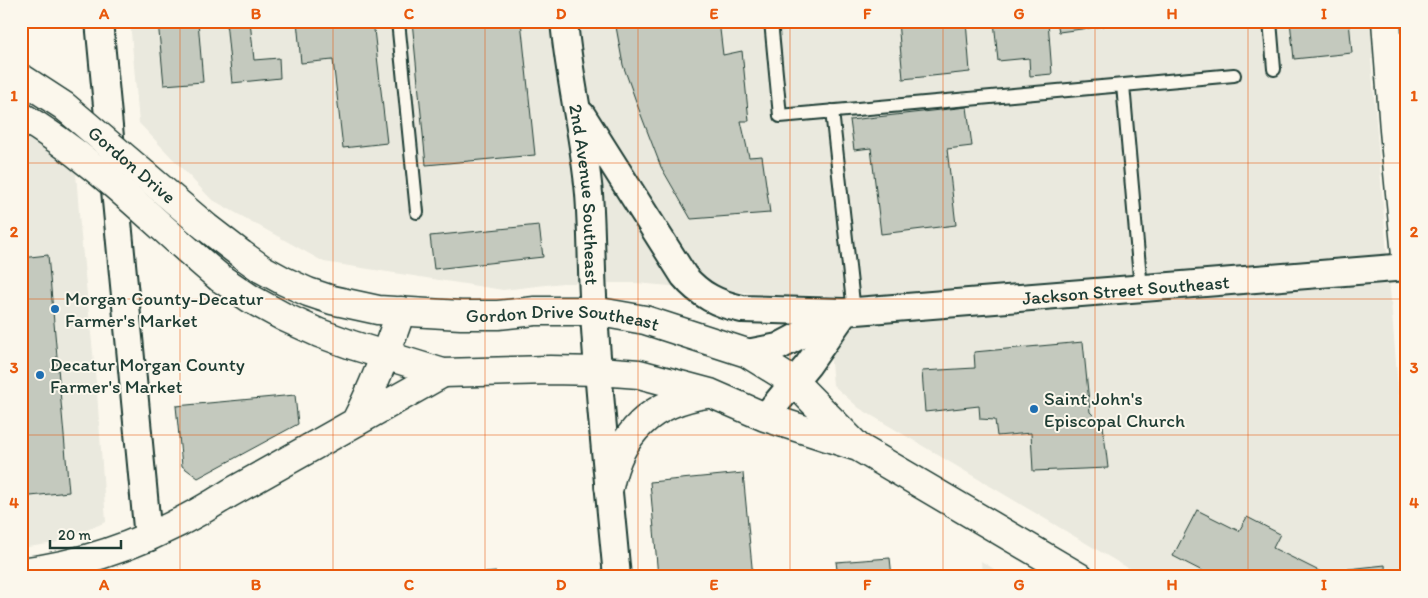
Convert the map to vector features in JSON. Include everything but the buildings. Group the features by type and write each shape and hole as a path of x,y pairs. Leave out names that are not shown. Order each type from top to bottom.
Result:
{"main road":[{"path":"1386,21 1393,57 1407,267"},
{"name":"Gordon Drive","path":"21,78 64,106 240,254"},
{"name":"Gordon Drive","path":"21,116 77,153 115,184 184,248 220,278"},
{"name":"Gordon Drive Southeast","path":"240,254 284,282 308,292 355,306 378,310 461,315 594,310 645,320 747,353 794,382 858,447"},
{"name":"Gordon Drive Southeast","path":"220,278 284,317 319,333 443,373 550,370 640,374 710,393 765,417 858,447 1079,577"},
{"path":"356,422 386,356 401,311"},
{"path":"21,572 47,569 82,561 148,538 204,510 230,493 443,373"},
{"path":"609,487 613,469 620,452 629,436 642,423 656,411 673,402 691,396 710,393"}],"street":[{"path":"99,21 148,538"},
{"name":"2nd Avenue Southeast","path":"564,21 565,40 588,192 594,310 617,577"},
{"path":"576,107 684,276 702,294 714,301 742,309 850,312"},
{"name":"Jackson Street Southeast","path":"747,353 778,347 850,312 1407,267"},
{"path":"765,417 850,312"}],"lane":[{"path":"398,21 417,212"},
{"path":"771,21 780,116 1234,76"},
{"path":"1270,21 1274,69"},
{"path":"1123,85 1141,288"},
{"path":"832,111 850,312"}],"shaded area":[{"path":"130,21 1407,21 1407,57 1371,59 1407,496 1407,577 1145,577 859,408 833,385 825,295 774,295 636,283 563,283 503,290 324,262 211,199 139,123"},
{"name":"Morgan County-Decatur Farmer's Market","path":"21,128 73,133 80,226 97,392 106,522 55,543 21,548"},
{"path":"981,561 1007,577 982,577"}],"place":[{"name":"Morgan County-Decatur Farmer's Market","path":"55,309"},
{"name":"Decatur Morgan County Farmer's Market","path":"40,375"},
{"name":"Saint John's Episcopal Church","path":"1034,409"}]}
